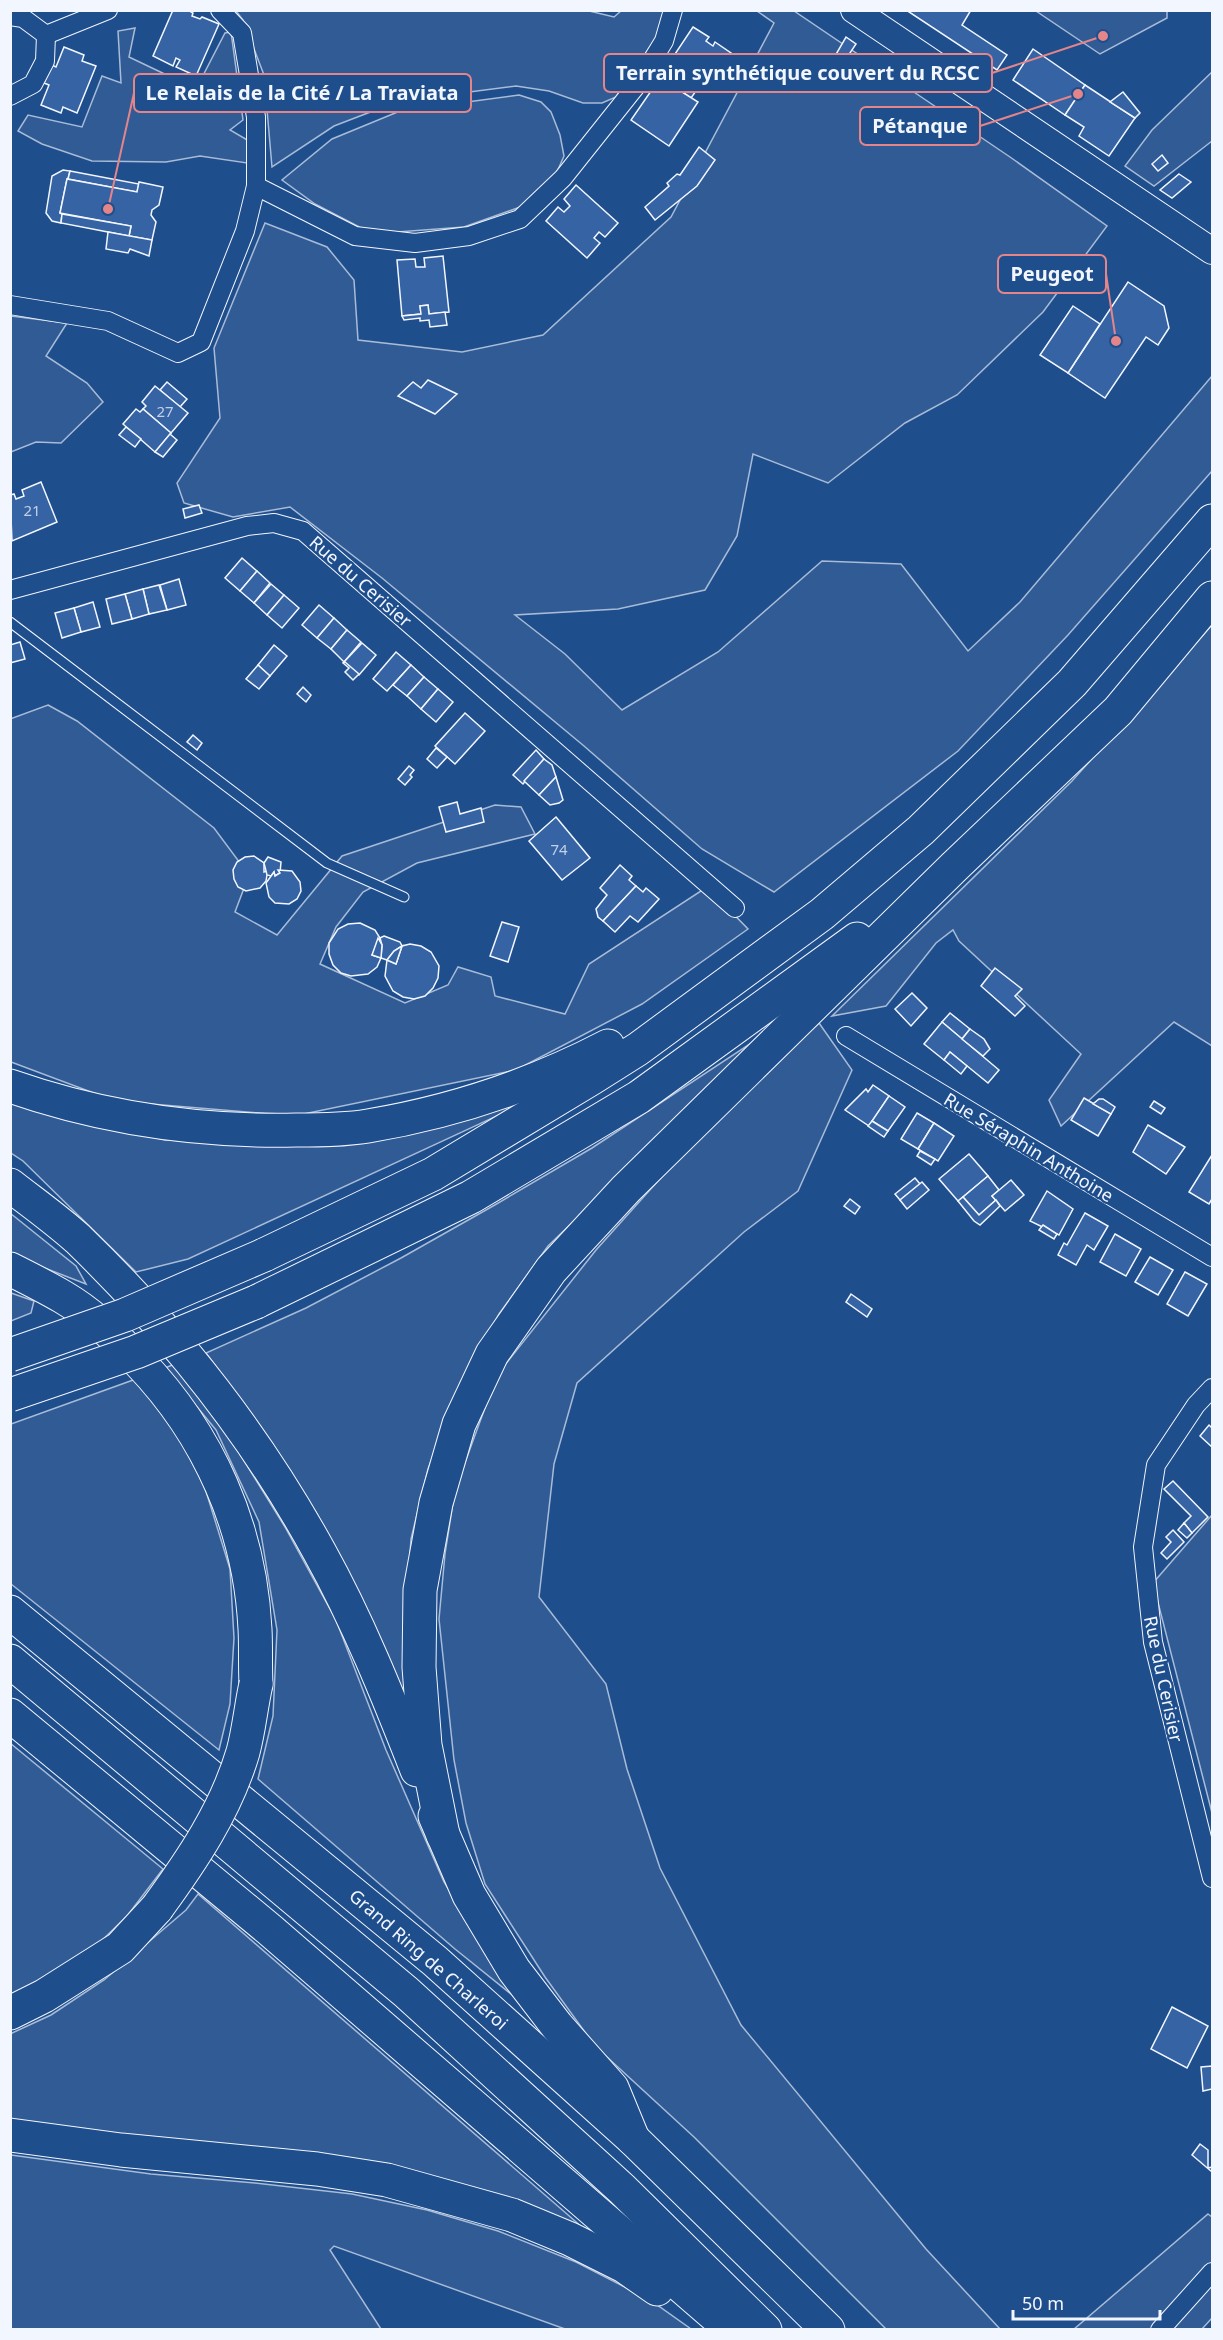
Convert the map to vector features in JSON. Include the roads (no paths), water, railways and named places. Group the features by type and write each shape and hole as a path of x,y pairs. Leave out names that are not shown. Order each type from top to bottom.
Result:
{"highway":[{"path":"10,1355 125,1315 264,1255 433,1174 638,1049 822,914 921,830 1072,683 1212,521"},
{"path":"443,1835 425,1745 419,1667 420,1590 436,1503 459,1424 492,1354 551,1270 626,1189 955,866 1118,711 1212,598"},
{"path":"10,1395 136,1352 256,1302 471,1197 639,1097 955,866"},
{"path":"10,1086 119,1116 190,1126 256,1131 366,1126 424,1115 489,1097 569,1066 635,1032 669,1025"},
{"path":"10,1185 76,1238 156,1321 204,1379 263,1458 319,1551 362,1639 469,1895 514,1970 557,2026 612,2088 633,2139"},
{"path":"10,1269 65,1298 114,1336 181,1410 213,1463 233,1514 248,1572 255,1628 256,1684 243,1752 221,1809 196,1855 157,1908 120,1947 80,1975 10,2013"},
{"name":"Grand Ring de Charleroi","path":"10,1612 435,1961 633,2139 828,2330"},
{"path":"10,1662 406,1992 622,2189 765,2330"},
{"path":"10,1715 270,1930 732,2330"},
{"path":"10,2135 121,2151 317,2169 387,2180 512,2215 570,2239 624,2266 701,2321 719,2330"}],"main road":[{"path":"854,10 1207,249"}],"street":[{"path":"46,35 108,10"},
{"path":"10,305 108,321 178,353 201,342 245,231 256,186 256,117 242,33 220,10"},
{"path":"256,186 355,236 415,243 469,236 520,219 563,178 637,84 664,41 673,10"},
{"path":"10,16 23,18 46,35"},
{"path":"10,96 33,84 45,61 46,35"},
{"name":"Rue du Cerisier","path":"10,590 247,526 274,523 303,531 735,908"},
{"name":"Rue Séraphin Anthoine","path":"846,1036 1212,1257"},
{"name":"Rue du Cerisier","path":"1212,1388 1196,1405 1156,1465 1143,1547 1153,1642 1212,1878"},
{"path":"1160,2330 1212,2272"}],"lane":[{"path":"10,622 327,863 404,897"}],"place":[{"name":"Terrain synthétique couvert du RCSC","path":"1103,36"},
{"name":"Pétanque","path":"1078,94"},
{"name":"Le Relais de la Cité / La Traviata","path":"108,209"},
{"name":"Peugeot","path":"1116,341"}]}
